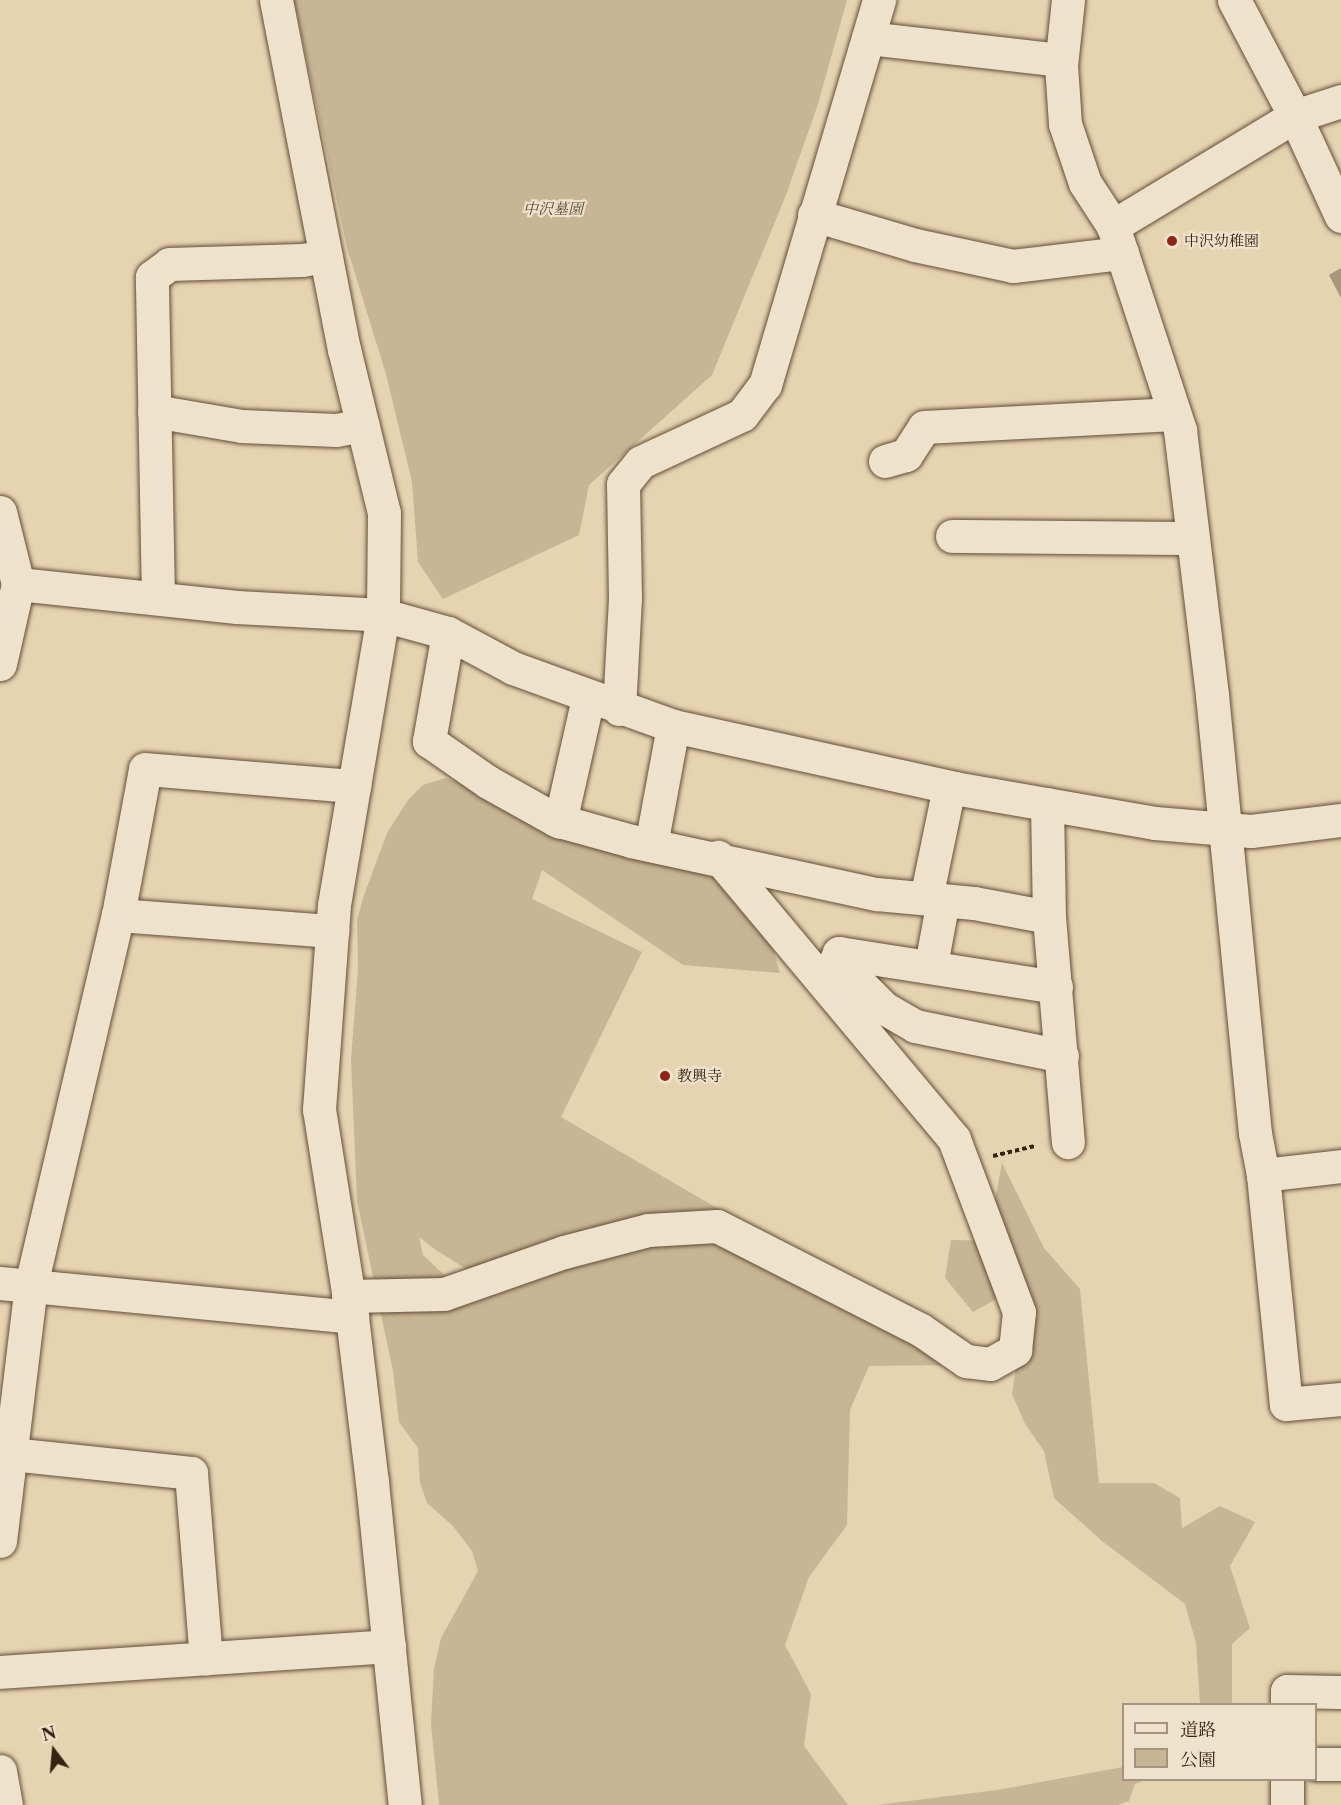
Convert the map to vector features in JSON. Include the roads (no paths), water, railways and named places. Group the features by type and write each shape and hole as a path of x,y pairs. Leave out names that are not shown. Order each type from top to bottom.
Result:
{"street":[{"path":"276,0 326,256 384,513 383,615 332,931 319,1109 350,1307 405,1805"},
{"path":"620,709 625,598 623,484 641,462 742,415 765,385 879,0"},
{"path":"1068,0 1061,60 1065,124 1085,183 1117,239 1180,430 1225,829 1255,1132 1263,1175 1286,1404 1341,1399"},
{"path":"1234,0 1295,116 1341,216"},
{"path":"867,38 1061,60"},
{"path":"814,214 915,245 1013,266 1117,239 1295,116 1341,101"},
{"path":"158,598 152,277 169,264 326,256"},
{"path":"154,411 242,426 336,430 363,425"},
{"path":"885,461 906,455 924,427 1174,414"},
{"path":"0,512 18,584 0,664"},
{"path":"952,536 1191,538"},
{"path":"18,584 237,607 383,615 448,633 513,668 588,698 673,726 949,787 1155,823 1225,829 1251,831 1341,820"},
{"path":"448,633 429,741 488,782 560,822 651,845 718,857 877,894 934,899 1049,917"},
{"path":"560,822 588,698"},
{"path":"651,845 673,726"},
{"path":"0,1541 11,1454 16,1284 118,915 144,769 354,786"},
{"path":"931,965 934,899 949,787"},
{"path":"1047,804 1049,917 1068,1142"},
{"path":"16,1284 350,1307 444,1294 564,1252 648,1230 717,1226 921,1330 966,1361 990,1364 1015,1350 1019,1312 954,1139 718,857"},
{"path":"754,867 816,940 839,952 931,965 1056,987"},
{"path":"118,915 332,931"},
{"path":"839,952 836,960 884,1008 915,1026 1062,1056"},
{"path":"1263,1175 1341,1166"},
{"path":"11,1454 191,1473 206,1658"},
{"path":"0,1672 389,1646"},
{"path":"1287,1703 1287,1691 1341,1692"},
{"path":"1317,1764 1341,1764"},
{"path":"0,1771 6,1805"},
{"path":"1287,1781 1287,1805"}],"place":[{"name":"中沢幼稚園","path":"1172,241"},
{"name":"教興寺","path":"665,1076"}],"park label":[{"name":"中沢墓園","path":"553,209"}]}
